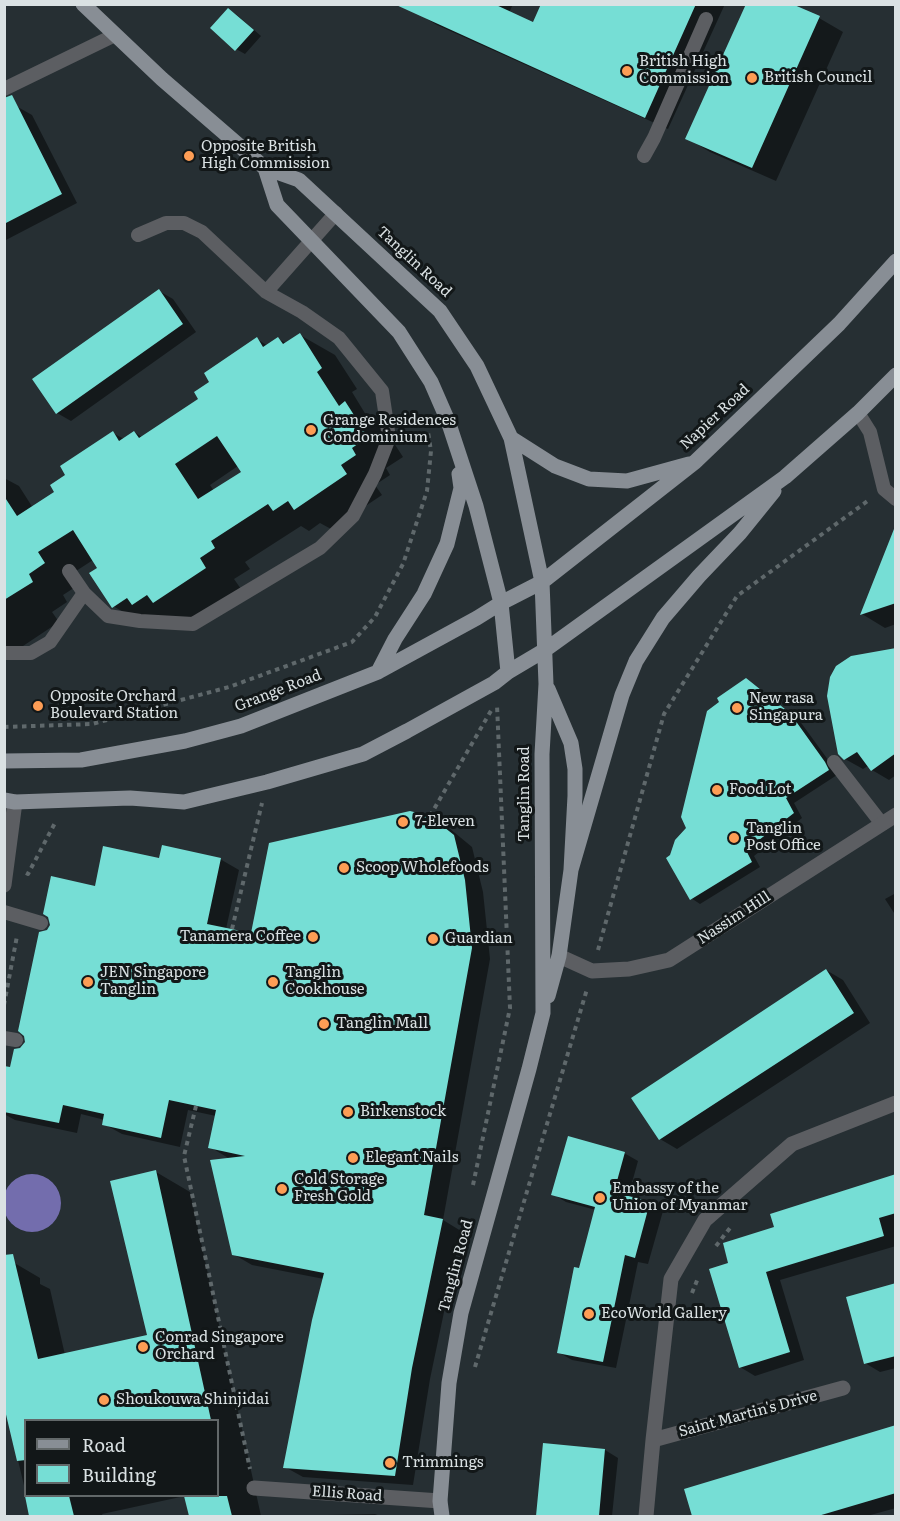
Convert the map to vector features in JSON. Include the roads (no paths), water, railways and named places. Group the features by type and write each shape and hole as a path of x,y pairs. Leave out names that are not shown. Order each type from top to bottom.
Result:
{"main road":[{"name":"Tanglin Road","path":"83,4 264,168 299,180 440,311 477,366 511,438 543,582 546,684 542,754 543,1013 461,1313 449,1383 440,1501 442,1516"},
{"name":"Tanglin Road","path":"264,168 277,205 399,332 430,382 448,421 476,506 501,603 508,672"},
{"name":"Napier Road","path":"543,582 695,462 839,324 896,261"},
{"path":"10,801 130,798 184,802 267,782 363,754 494,683 545,650 785,477 896,375"},
{"path":"378,672 395,639 424,594 447,544 461,488 448,421"},
{"path":"511,438 555,466 589,479 627,481 695,462"},
{"path":"571,870 622,695 636,661 663,618 740,533 785,477"},
{"name":"Grange Road","path":"4,760 81,760 185,741 241,726 378,672 543,582"},
{"path":"543,1013 560,956 571,870 575,769 571,744 546,684"}],"street":[{"path":"4,885 10,801"},
{"name":"Nassim Hill","path":"560,956 592,971 629,969 669,960 896,815"},
{"name":"Saint Martin's Drive","path":"646,1516 671,1279 705,1220 792,1144 896,1104"},
{"name":"Saint Martin's Drive","path":"653,1440 843,1388"},
{"name":"Ellis Road","path":"254,1488 440,1501"}],"lane":[{"path":"644,156 706,19"},
{"path":"4,90 115,35"},
{"path":"266,292 336,213"},
{"path":"69,571 84,593 108,616 140,621 193,624 320,548 353,516 375,474 389,438 382,391 339,338 302,312 266,292 202,232 184,223 166,223 138,235"},
{"path":"858,412 870,432 884,489 896,499"},
{"path":"4,653 31,652 50,642 84,593"},
{"path":"834,762 882,824"},
{"path":"4,912 41,923"}],"place":[{"name":"British High Commission","path":"627,71"},
{"name":"British Council","path":"752,78"},
{"name":"Opposite British High Commission","path":"189,156"},
{"name":"Grange Residences Condominium","path":"311,430"},
{"name":"Opposite Orchard Boulevard Station","path":"38,706"},
{"name":"New rasa Singapura","path":"737,708"},
{"name":"Food Lot","path":"717,790"},
{"name":"7-Eleven","path":"403,822"},
{"name":"Tanglin Post Office","path":"734,838"},
{"name":"Scoop Wholefoods","path":"344,868"},
{"name":"Tanamera Coffee","path":"313,937"},
{"name":"Guardian","path":"433,939"},
{"name":"JEN Singapore Tanglin","path":"88,982"},
{"name":"Tanglin Cookhouse","path":"273,982"},
{"name":"Tanglin Mall","path":"324,1024"},
{"name":"Birkenstock","path":"348,1112"},
{"name":"Elegant Nails","path":"353,1158"},
{"name":"Cold Storage Fresh Gold","path":"282,1189"},
{"name":"Embassy of the Union of Myanmar","path":"600,1198"},
{"name":"EcoWorld Gallery","path":"589,1314"},
{"name":"Conrad Singapore Orchard","path":"143,1347"},
{"name":"Shoukouwa Shinjidai","path":"104,1400"},
{"name":"Trimmings","path":"390,1463"}]}
